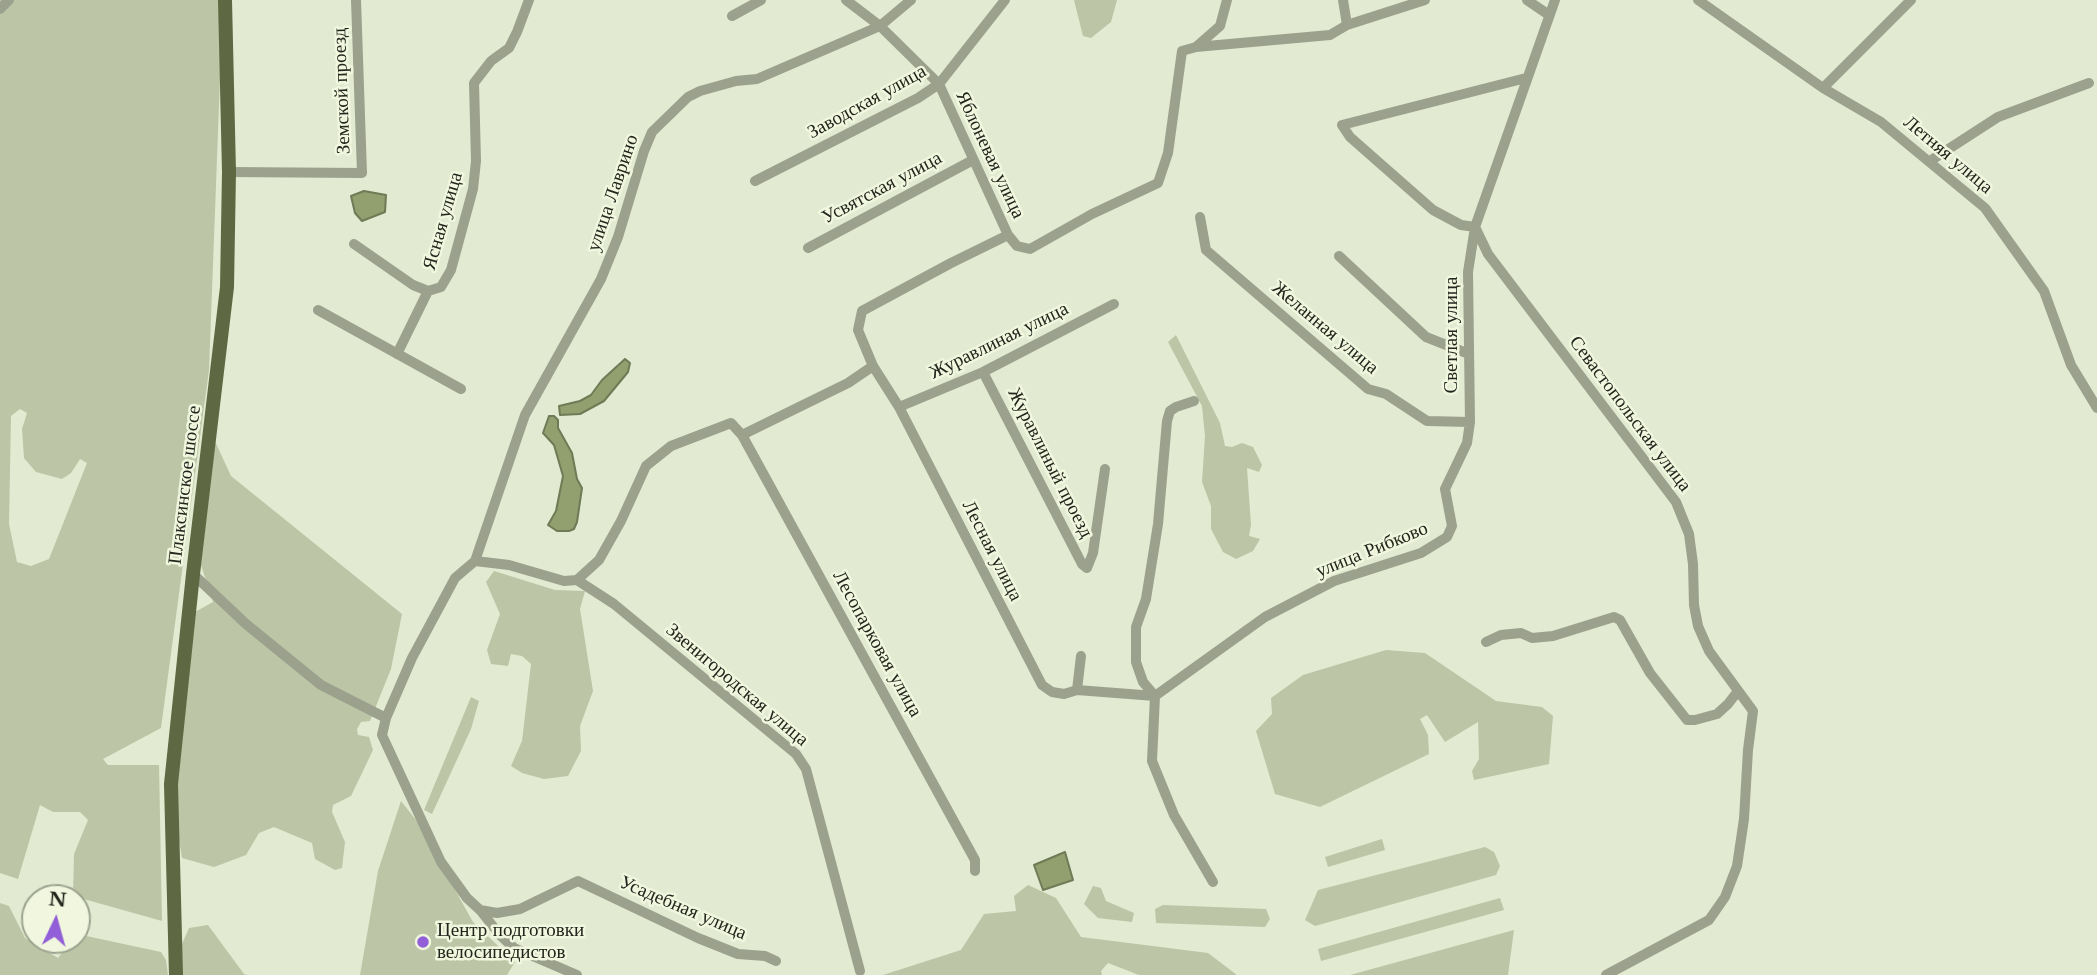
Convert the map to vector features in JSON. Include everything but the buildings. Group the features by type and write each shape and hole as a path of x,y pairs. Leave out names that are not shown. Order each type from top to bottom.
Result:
{"main road":[{"name":"Плаксинское шоссе","path":"177,975 171,784 227,287 229,172 225,0"}],"street":[{"path":"0,9 9,0"},
{"name":"Земской проезд","path":"229,172 362,173 356,0"},
{"name":"Ясная улица","path":"397,354 428,291 441,287 451,270 473,189 476,161 474,83 491,61 509,48 529,0"},
{"path":"732,16 761,0"},
{"name":"Яблоневая улица","path":"846,0 880,26 939,84 1008,235 1017,246 1030,249 1092,214 1158,183 1168,153 1182,51 1196,47"},
{"name":"улица Лаврино","path":"475,561 525,415 601,279 618,237 648,139 688,97 736,81 758,79 880,26 911,0"},
{"name":"Заводская улица","path":"755,181 918,98 939,84 1005,0"},
{"path":"1196,47 1220,26 1227,0"},
{"path":"1343,0 1347,25"},
{"path":"1196,47 1330,35 1347,25 1425,0"},
{"path":"1527,0 1549,15"},
{"name":"Светлая улица","path":"1467,443 1470,422 1468,272 1475,227 1555,0"},
{"name":"Летняя улица","path":"1698,0 1823,88 1881,122 1985,208 2043,291 2071,365 2097,408"},
{"path":"1823,88 1911,0"},
{"path":"1475,227 1461,225 1433,210 1350,137 1342,125 1526,78"},
{"path":"1930,161 1998,117 2089,83"},
{"name":"Усвятская улица","path":"808,248 973,160"},
{"name":"Желанная улица","path":"1200,217 1206,250 1368,389 1386,394 1427,421 1470,422"},
{"name":"Севастопольская улица","path":"1475,227 1488,254 1676,502 1689,534 1698,626 1709,651 1753,711 1744,819 1737,866 1725,897 1709,920 1606,975"},
{"name":"Лесная улица","path":"1008,235 862,311 858,330 873,366 899,407 1042,685 1052,692 1063,694 1077,691 1155,696"},
{"path":"354,244 413,285 428,291"},
{"path":"1339,256 1426,337 1469,354"},
{"name":"Журавлиная улица","path":"899,407 983,372 1114,304"},
{"path":"318,310 461,389"},
{"path":"577,975 514,948 467,898 440,862 382,735 386,718 412,658 455,578 475,561 509,565 564,581 577,580 599,560 621,522 646,466 671,446 731,424 742,435 848,383 873,366"},
{"name":"Журавлиный проезд","path":"983,372 1082,564 1087,568 1093,553 1105,469"},
{"path":"1194,401 1170,411 1167,421 1158,524 1146,599 1136,627 1136,662 1143,682 1155,696 1152,761 1174,815 1213,883"},
{"name":"Лесопарковая улица","path":"742,435 975,860 975,871"},
{"name":"улица Рибково","path":"1155,696 1265,617 1335,581 1421,553 1447,537 1452,526 1445,489 1467,443"},
{"path":"193,574 246,624 321,685 386,718"},
{"name":"Звенигородская улица","path":"577,580 614,604 796,754 806,769 860,971"},
{"path":"1486,642 1501,635 1521,633 1540,639 1614,617 1620,620 1650,673 1687,720 1717,714 1738,691"},
{"path":"1077,691 1081,656"},
{"name":"Усадебная улица","path":"480,910 497,913 520,909 578,881 737,954 765,956 776,961"}],"shaded area":[{"path":"0,0 223,0 209,370 161,728 103,759 108,765 159,765 162,921 91,901 91,884 73,884 74,854 88,820 80,812 53,812 40,805 18,879 0,873","holes":["20,409 27,413 22,429 24,458 36,472 62,479 71,473 80,459 87,463 49,559 31,566 17,562 9,524 11,416"]},
{"path":"1074,0 1117,0 1111,22 1091,38 1083,36"},
{"path":"364,191 386,195 385,212 362,221 355,213 351,196"},
{"path":"1176,335 1220,423 1225,446 1232,447 1242,443 1253,447 1262,465 1259,472 1247,468 1251,525 1249,536 1260,539 1253,551 1236,559 1223,552 1211,529 1211,506 1202,482 1205,436 1202,406 1168,342"},
{"path":"625,359 630,363 628,372 604,401 580,414 560,415 559,406 591,395 602,380"},
{"path":"549,416 558,420 558,428 572,453 577,479 582,488 577,522 574,529 569,531 557,531 548,525 556,511 563,476 554,445 543,433"},
{"path":"213,437 231,476 402,614 391,669 370,721 361,722 357,729 358,735 369,737 373,750 351,796 333,805 332,812 345,842 342,868 335,870 315,859 312,843 274,827 259,833 246,855 214,867 182,858 176,821 180,740 195,612 213,602 201,565"},
{"path":"494,571 555,590 585,591 580,609 593,691 580,726 581,751 568,776 544,779 522,773 511,766 522,741 531,664 522,656 511,654 508,666 491,664 487,650 500,614 486,582"},
{"path":"1386,650 1425,653 1496,701 1542,707 1553,716 1549,764 1474,780 1472,771 1479,759 1478,722 1445,742 1427,715 1420,719 1428,735 1429,754 1320,807 1275,794 1256,731 1272,714 1271,698 1303,675"},
{"path":"471,697 479,701 471,729 432,814 424,810"},
{"path":"401,801 416,820 473,922 515,962 507,975 360,975 378,871"},
{"path":"1382,839 1385,850 1328,867 1325,857"},
{"path":"1485,847 1494,852 1500,866 1496,875 1315,926 1305,920 1318,890"},
{"path":"1065,852 1073,880 1043,890 1034,865"},
{"path":"1028,885 1056,898 1081,937 1208,953 1237,975 1139,975 1108,963 1101,971 1102,975 883,975 961,950 984,914 1016,911 1014,896"},
{"path":"1093,886 1101,888 1106,901 1134,913 1132,922 1098,918 1084,904"},
{"path":"1500,898 1504,910 1321,961 1318,949"},
{"path":"0,903 9,906 21,930 21,954 51,954 58,958 61,954 91,954 91,937 161,952 166,960 168,975 0,975"},
{"path":"1163,905 1266,909 1270,919 1265,927 1156,923 1155,909"},
{"path":"208,925 247,975 182,975 182,944 189,928"},
{"path":"1514,930 1508,975 1350,975"}],"place":[{"name":"Центр подготовки велосипедистов","path":"423,942"}]}
